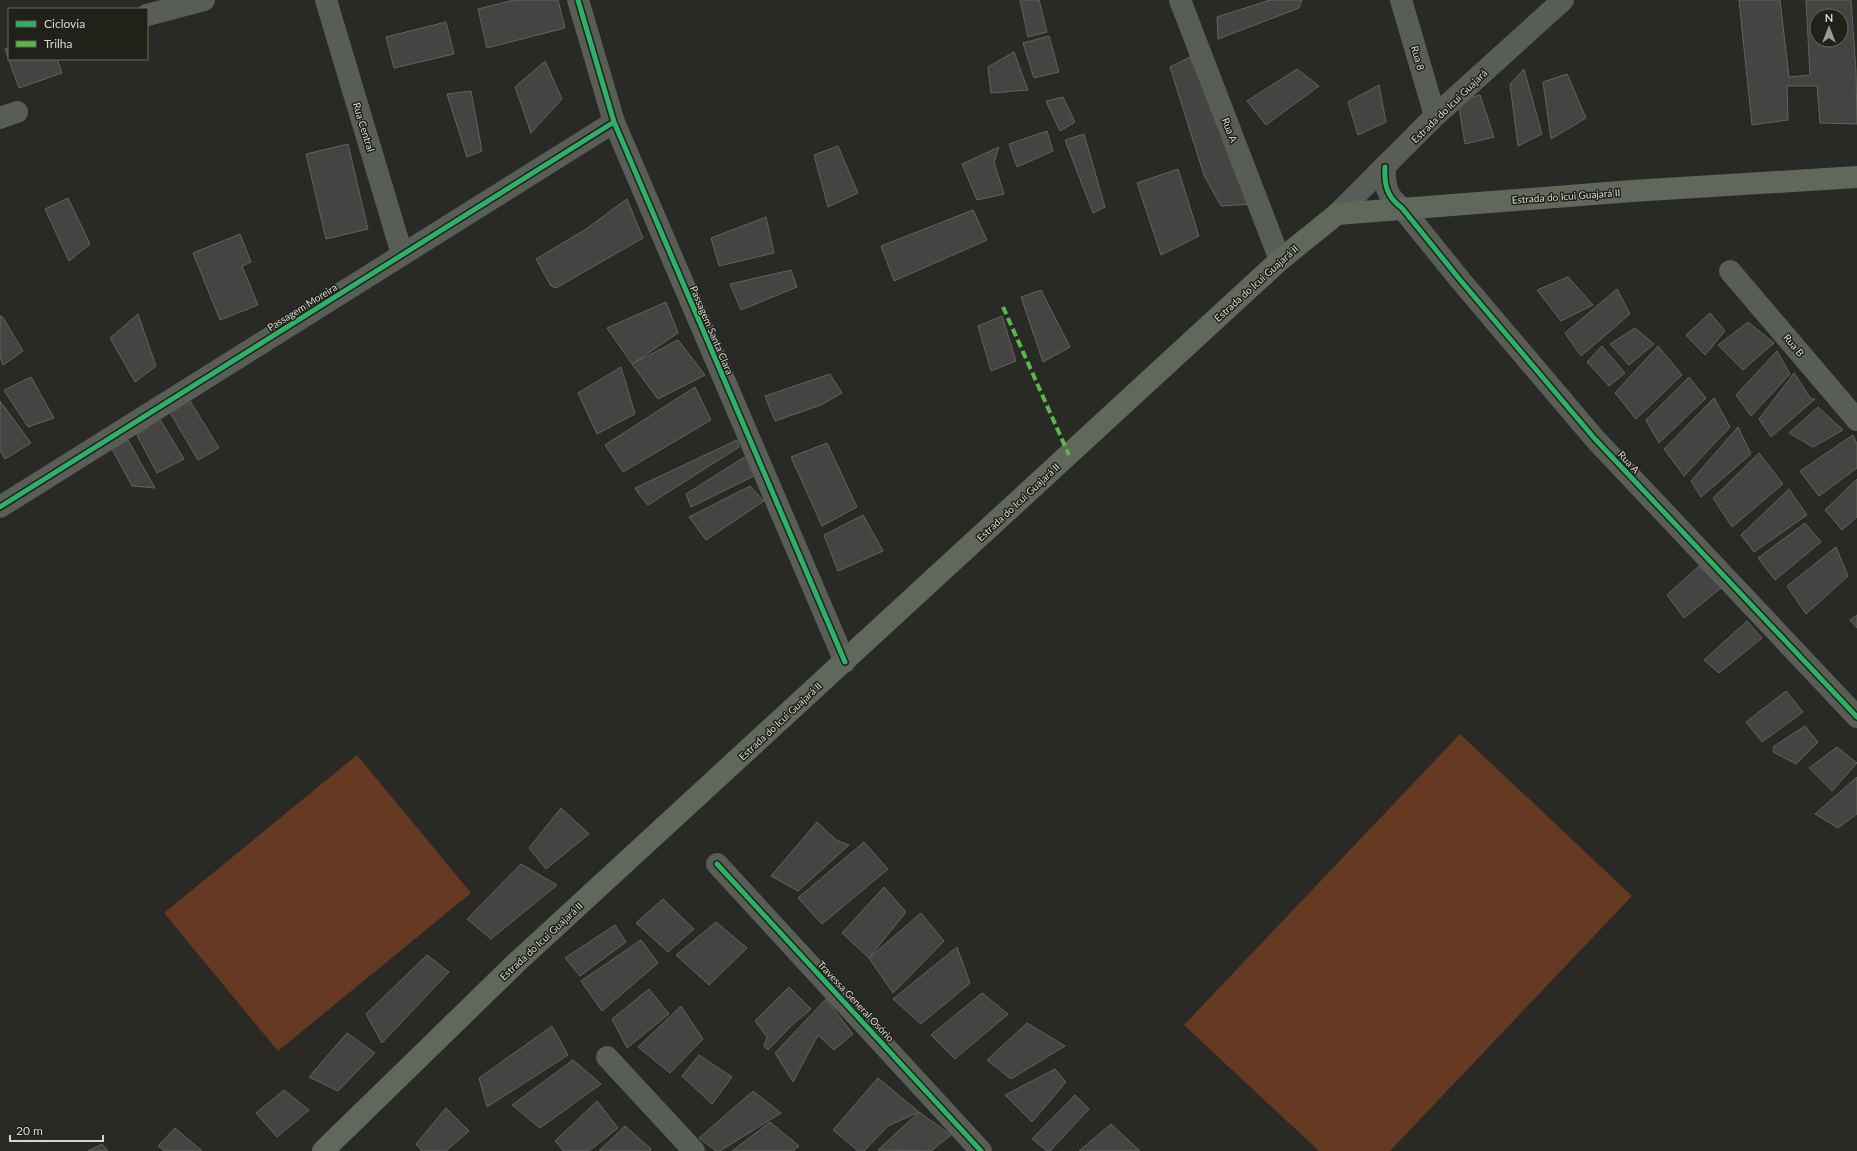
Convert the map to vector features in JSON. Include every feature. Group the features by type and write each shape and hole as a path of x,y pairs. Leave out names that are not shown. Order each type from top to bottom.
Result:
{"main road":[{"name":"Estrada do Icui Guajará II","path":"323,1151 516,963 845,662 1280,260 1337,214 1632,191 1857,177"}],"street":[{"path":"148,15 204,0"},
{"name":"Rua Central","path":"326,0 402,254"},
{"name":"Passagem Santa Clara","path":"578,0 614,122 845,662"},
{"name":"Rua A","path":"1180,0 1280,260"},
{"name":"Rua 8","path":"1401,0 1435,116"},
{"name":"Estrada do Icuí Guajará","path":"1337,214 1435,116 1563,0"},
{"name":"Passagem Moreira","path":"0,506 614,122"},
{"name":"Rua A","path":"1385,167 1384,180 1386,189 1393,202 1402,208 1595,439 1857,716"},
{"name":"Rua B","path":"1730,271 1857,420"},
{"name":"Travessa General Osório","path":"717,864 981,1151"},
{"path":"608,1057 694,1151"}],"shaded area":[{"path":"1460,734 1632,896 1390,1151 1319,1151 1184,1025"},
{"path":"357,755 471,893 278,1051 164,913"}],"building":[{"path":"514,0 558,0 565,28 487,48 478,9"},
{"path":"1020,0 1039,0 1047,32 1028,37"},
{"path":"1270,0 1302,0 1299,8 1218,39 1217,17"},
{"path":"1739,0 1780,0 1789,77 1810,75 1806,0 1851,0 1856,71 1857,124 1820,123 1817,86 1787,86 1788,120 1752,125"},
{"path":"446,22 454,54 394,68 386,37"},
{"path":"1049,36 1059,72 1034,78 1023,43"},
{"path":"8,48 8,57 5,49"},
{"path":"1014,52 1028,90 991,93 988,67"},
{"path":"1190,57 1253,204 1221,206 1204,175 1170,67"},
{"path":"9,60 57,60 62,73 19,88"},
{"path":"545,61 562,99 531,133 515,87"},
{"path":"1297,69 1319,86 1266,125 1247,101"},
{"path":"1524,69 1542,134 1518,146 1510,84"},
{"path":"1567,74 1586,118 1551,139 1543,82"},
{"path":"1379,85 1386,122 1358,135 1348,102"},
{"path":"471,91 482,151 467,157 447,94"},
{"path":"1480,95 1494,137 1465,144 1458,101"},
{"path":"1063,97 1075,122 1060,131 1046,101"},
{"path":"1047,131 1053,151 1017,167 1009,144"},
{"path":"1084,134 1105,207 1093,213 1065,140"},
{"path":"348,144 368,229 326,239 306,154"},
{"path":"838,146 858,193 828,207 814,155"},
{"path":"999,147 994,162 1004,194 977,200 962,164"},
{"path":"1178,169 1199,236 1161,255 1137,183"},
{"path":"68,198 90,244 69,261 45,209"},
{"path":"627,199 643,238 556,288 551,286 536,259 586,229"},
{"path":"973,210 987,240 894,281 881,246"},
{"path":"766,217 774,253 719,266 711,238"},
{"path":"240,234 251,262 242,266 258,305 220,320 193,253"},
{"path":"791,270 797,287 741,310 730,284"},
{"path":"1568,277 1593,305 1561,321 1537,290"},
{"path":"1617,289 1630,314 1581,356 1565,333"},
{"path":"1041,290 1070,347 1043,362 1021,297"},
{"path":"666,302 678,333 632,364 607,328"},
{"path":"1710,313 1725,331 1705,355 1686,335"},
{"path":"138,314 156,366 135,382 110,338"},
{"path":"0,316 2,316 23,351 3,365 0,357"},
{"path":"1002,316 1016,361 991,371 978,326"},
{"path":"1748,322 1774,343 1743,370 1718,345"},
{"path":"1635,328 1654,344 1629,365 1610,344"},
{"path":"678,340 705,375 658,399 632,364"},
{"path":"1602,346 1625,373 1609,386 1587,362"},
{"path":"1658,346 1682,375 1636,419 1615,393"},
{"path":"1777,351 1790,374 1751,416 1736,395"},
{"path":"621,367 635,414 597,434 578,393"},
{"path":"1794,373 1811,399 1815,399 1771,437 1759,419"},
{"path":"830,374 842,393 821,405 775,421 765,396"},
{"path":"31,377 54,418 28,427 4,390"},
{"path":"1689,377 1706,398 1659,443 1646,420"},
{"path":"695,387 711,420 623,472 605,445"},
{"path":"187,396 219,448 198,460 165,404"},
{"path":"1714,398 1730,427 1684,476 1664,449"},
{"path":"0,401 31,443 5,459 0,450"},
{"path":"1818,407 1843,430 1813,447 1789,433"},
{"path":"159,418 184,459 157,473 137,435"},
{"path":"1738,427 1751,454 1701,497 1691,481"},
{"path":"1853,435 1857,444 1857,468 1819,496 1800,471"},
{"path":"128,440 155,488 132,486 112,449"},
{"path":"737,440 739,447 648,505 635,488"},
{"path":"827,443 857,507 822,526 791,457"},
{"path":"1759,453 1783,484 1732,527 1713,498"},
{"path":"746,456 762,472 691,507 686,494"},
{"path":"1857,479 1857,517 1842,530 1825,510"},
{"path":"750,486 764,501 706,540 689,517"},
{"path":"1789,489 1807,515 1754,552 1741,535"},
{"path":"863,515 883,551 838,571 824,535"},
{"path":"1805,523 1821,542 1775,580 1758,558"},
{"path":"1836,547 1848,576 1806,614 1787,586"},
{"path":"1699,566 1721,588 1684,618 1667,595"},
{"path":"1857,615 1857,628 1850,620"},
{"path":"1747,621 1762,638 1719,673 1704,660"},
{"path":"1786,691 1803,712 1762,742 1746,722"},
{"path":"1805,726 1818,742 1796,764 1773,752 1774,746"},
{"path":"1837,747 1857,763 1832,791 1809,768"},
{"path":"1857,777 1857,814 1838,828 1815,814"},
{"path":"561,808 589,834 546,869 529,848"},
{"path":"817,822 836,840 849,845 798,891 771,876"},
{"path":"864,842 888,869 822,924 798,898"},
{"path":"521,864 557,885 491,939 467,919"},
{"path":"884,887 906,912 869,958 842,933"},
{"path":"663,899 694,929 668,952 636,923"},
{"path":"921,913 944,941 893,993 869,958"},
{"path":"716,922 747,948 709,985 676,955"},
{"path":"615,925 626,942 580,976 565,958"},
{"path":"641,940 658,963 602,1011 581,981"},
{"path":"957,947 970,983 921,1024 893,999"},
{"path":"427,955 449,972 382,1043 366,1014"},
{"path":"789,987 811,1009 791,1026 768,1050 764,1046 767,1037 755,1021"},
{"path":"649,989 669,1014 627,1048 612,1019"},
{"path":"982,993 1008,1014 955,1059 931,1035"},
{"path":"826,999 853,1034 834,1050 818,1035 793,1082 775,1053"},
{"path":"681,1006 703,1039 670,1073 638,1047"},
{"path":"1027,1023 1065,1046 1011,1079 987,1060"},
{"path":"552,1026 568,1055 487,1107 479,1078"},
{"path":"347,1033 375,1053 338,1091 309,1077"},
{"path":"699,1055 732,1077 712,1104 682,1076"},
{"path":"573,1060 601,1084 540,1128 512,1105"},
{"path":"1055,1069 1066,1082 1032,1122 1005,1095"},
{"path":"878,1078 919,1112 888,1126 864,1151 858,1151 833,1130"},
{"path":"284,1090 309,1110 277,1137 256,1113"},
{"path":"753,1091 781,1113 720,1151 716,1151 699,1138"},
{"path":"1075,1095 1089,1109 1050,1151 1047,1151 1032,1139"},
{"path":"597,1101 618,1128 589,1151 564,1151 555,1141"},
{"path":"446,1108 469,1131 446,1151 422,1151 416,1144"},
{"path":"919,1112 951,1135 931,1151 878,1150"},
{"path":"770,1122 799,1146 793,1151 732,1151"},
{"path":"1111,1124 1140,1151 1079,1151"},
{"path":"625,1126 651,1149 650,1151 599,1151"},
{"path":"175,1128 202,1151 165,1151 158,1146"},
{"path":"102,1144 108,1151 88,1151"}],"marked path":[{"path":"1003,307 1069,455"}],"cycle path":[{"path":"578,0 614,122 845,662"},
{"path":"0,507 614,122"},
{"path":"1385,167 1386,185 1393,199 1595,439 1857,717"},
{"path":"717,864 981,1151"}]}
